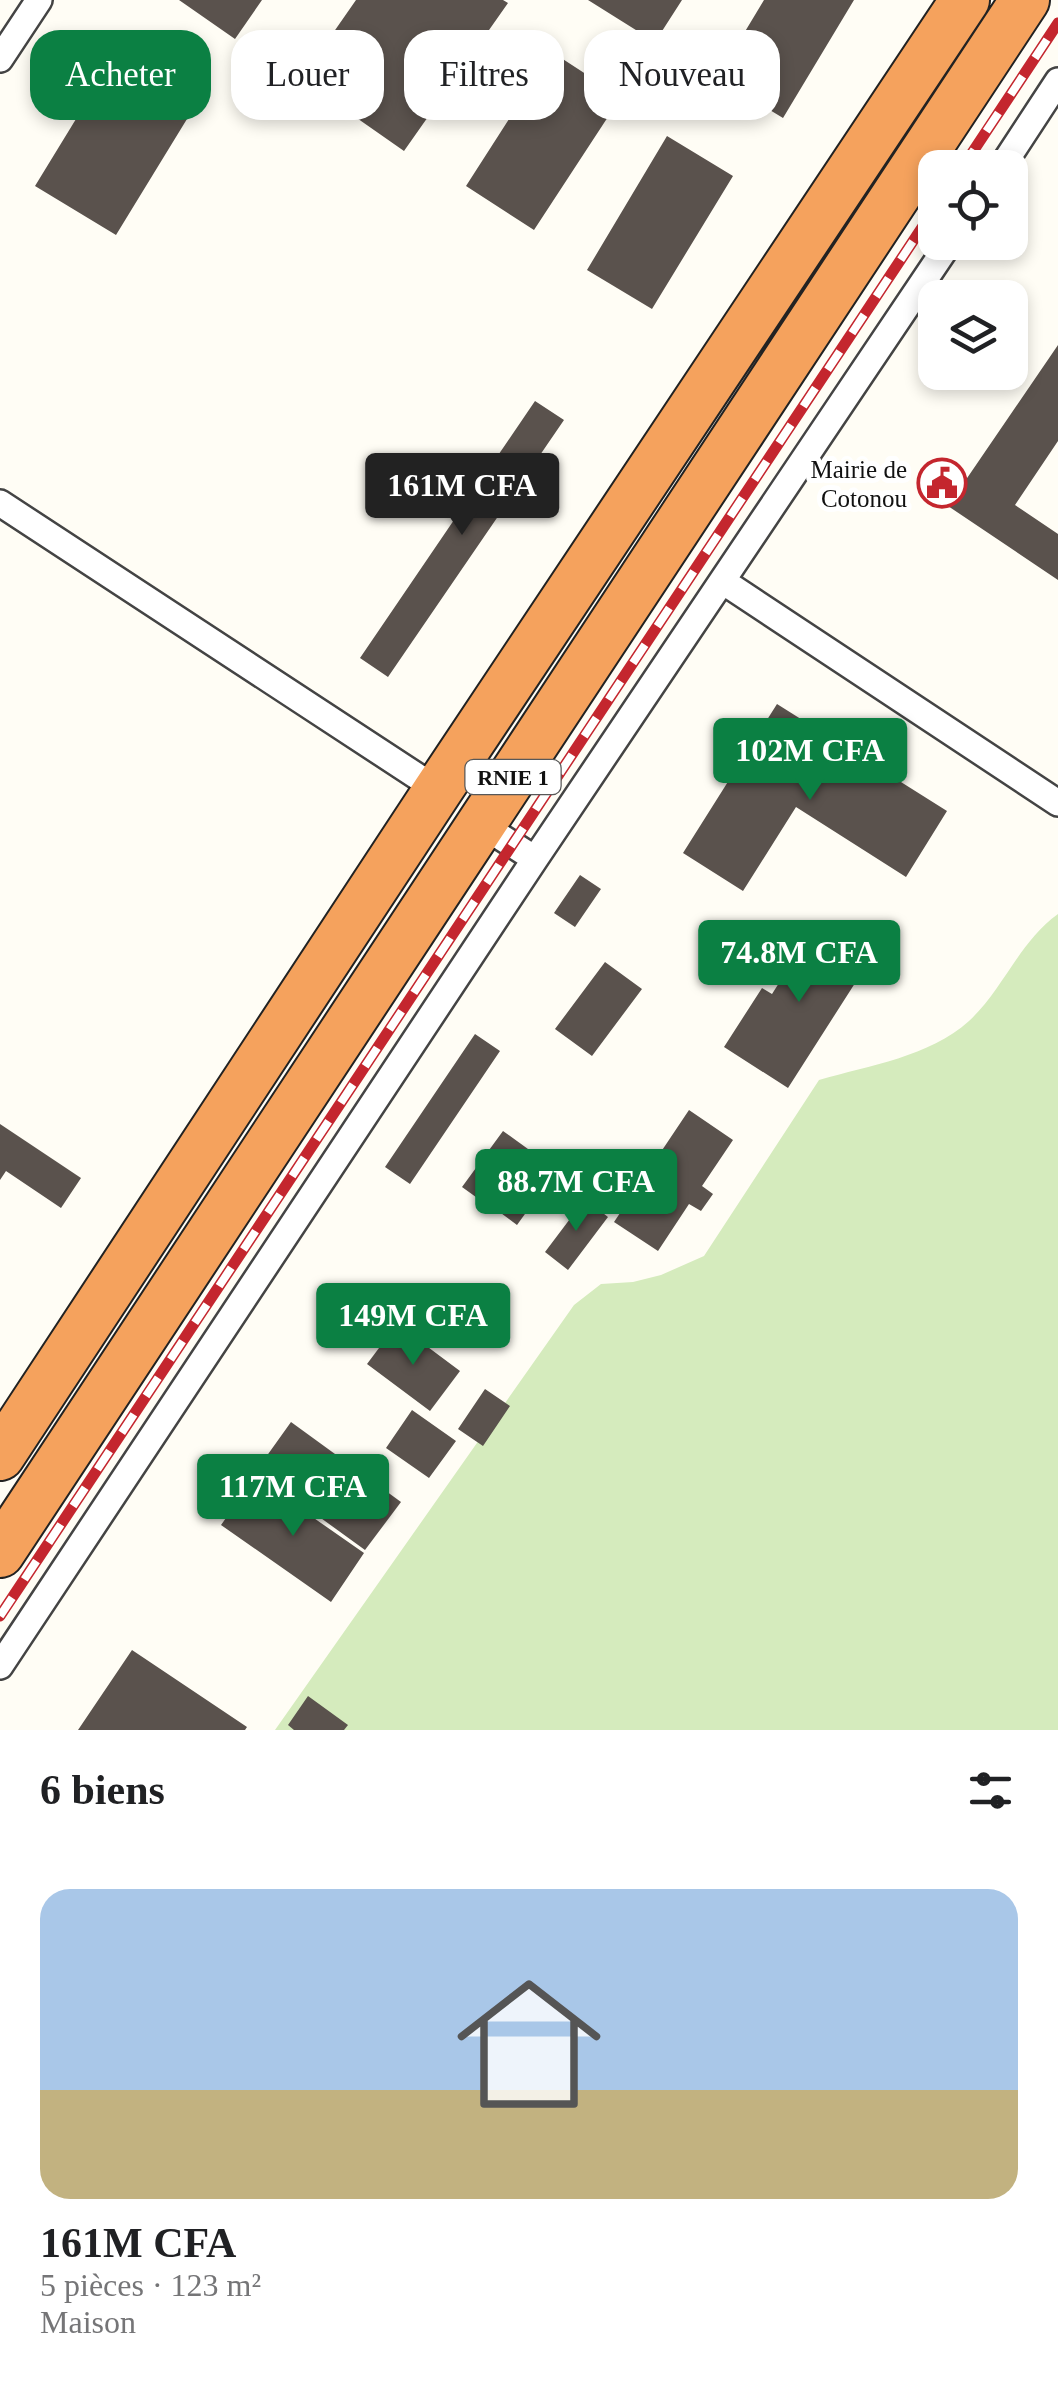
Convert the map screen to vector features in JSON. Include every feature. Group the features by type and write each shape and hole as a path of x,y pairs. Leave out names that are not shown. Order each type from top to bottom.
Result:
{"highway":[{"name":"RNIE 1","path":"0,1456 965,0"},
{"name":"RNIE 1","path":"0,1552 1024,0"}],"street":[{"path":"0,59 39,0"},
{"path":"1012,150 1058,81"},
{"path":"0,1666 534,859 938,260"},
{"path":"0,503 438,790"},
{"path":"724,582 1058,802"},
{"path":"482,825 534,859"}],"green space":[{"path":"1058,914 1058,1730 275,1730 574,1305 601,1284 661,1275 704,1256 819,1080 917,1052 953,1033 981,1009 1032,938"}],"building":[{"path":"179,0 262,0 241,30 231,30 231,36"},
{"path":"356,0 508,3 489,30 404,30 404,120 426,120 404,151 360,120 384,120 384,30 335,30"},
{"path":"588,0 682,0 663,30 636,30"},
{"path":"764,0 854,0 783,118 780,30 746,30"},
{"path":"564,60 584,73 584,120 606,120 534,230 466,186 508,120 564,120"},
{"path":"75,120 186,120 116,235 35,186"},
{"path":"667,136 733,176 652,309 587,270"},
{"path":"1058,345 1058,441 1015,505 1058,534 1058,580 948,506"},
{"path":"535,401 564,420 388,677 360,658"},
{"path":"777,704 947,811 906,877 796,807 743,891 683,853"},
{"path":"580,875 601,889 575,927 554,913"},
{"path":"819,920 873,955 788,1088 724,1047 762,988 772,994"},
{"path":"605,962 642,989 592,1056 555,1029"},
{"path":"475,1034 500,1051 410,1184 385,1167"},
{"path":"689,1110 733,1140 702,1186 713,1194 701,1211 689,1204 658,1251 614,1222"},
{"path":"0,1124 81,1178 61,1208 6,1171 0,1180"},
{"path":"503,1131 528,1149 487,1205 462,1187"},
{"path":"530,1152 556,1171 517,1225 490,1205"},
{"path":"585,1199 608,1217 568,1270 545,1252"},
{"path":"397,1324 460,1371 430,1411 367,1364"},
{"path":"485,1389 510,1406 483,1446 458,1429"},
{"path":"412,1410 456,1441 429,1478 386,1448"},
{"path":"291,1422 401,1502 365,1550 256,1471"},
{"path":"255,1477 364,1553 331,1602 221,1525"},
{"path":"132,1650 247,1727 245,1730 78,1730"},
{"path":"308,1696 348,1725 344,1730 294,1730 288,1725"}],"railway":[{"path":"974,150 1058,23"},
{"path":"0,1616 918,234"}],"place":[{"name":"Mairie de Cotonou","path":"942,483"}]}
